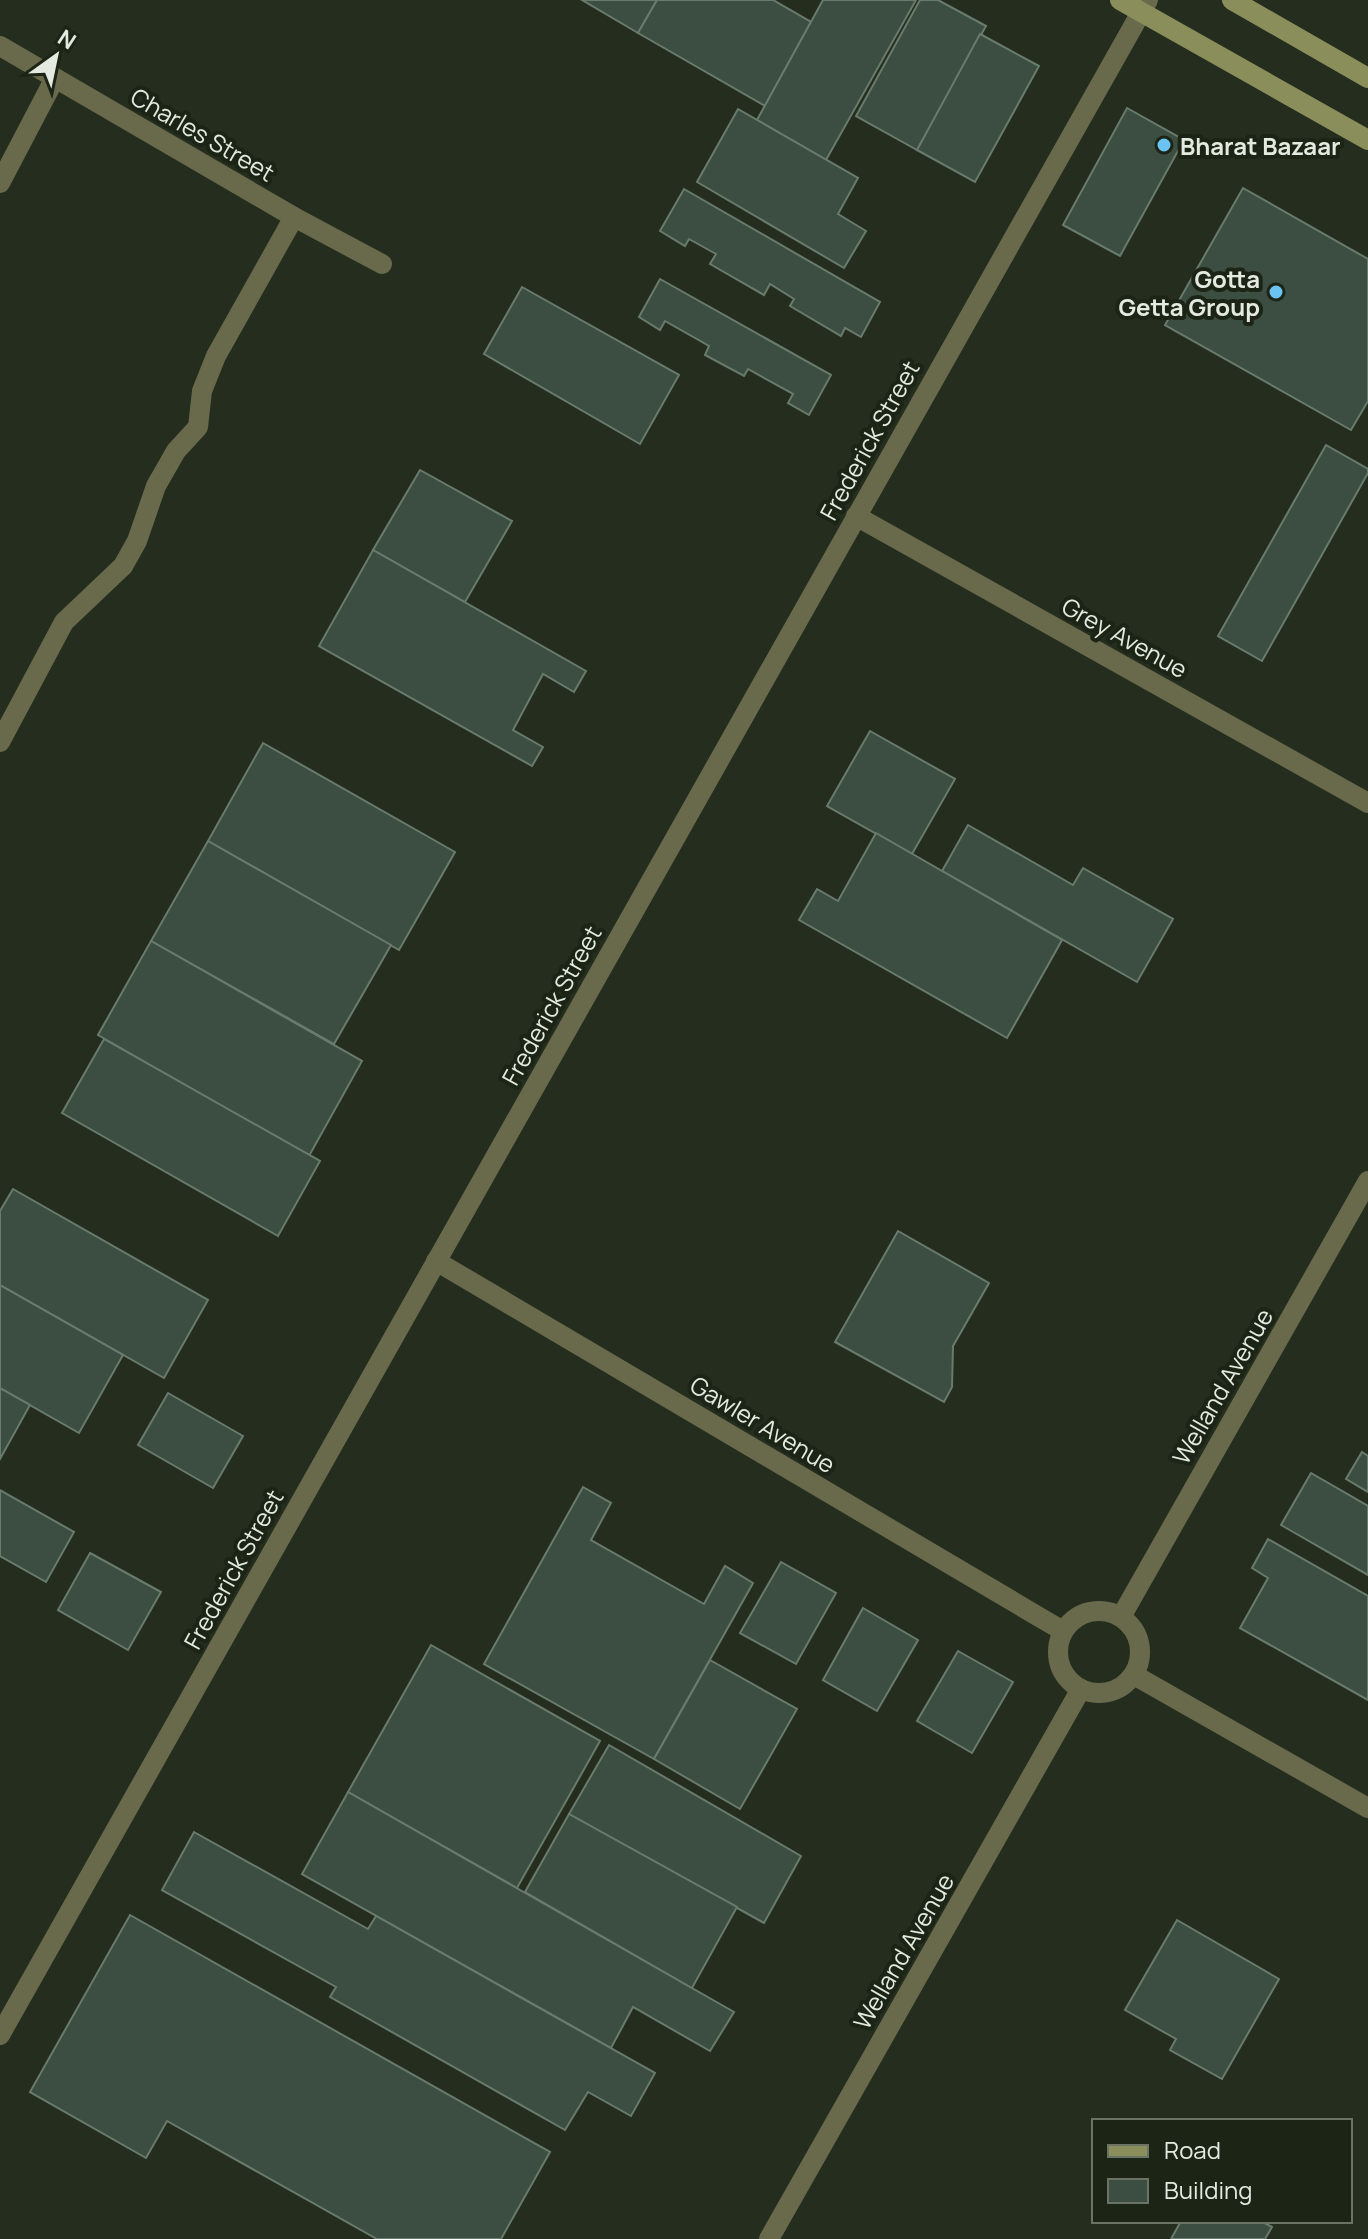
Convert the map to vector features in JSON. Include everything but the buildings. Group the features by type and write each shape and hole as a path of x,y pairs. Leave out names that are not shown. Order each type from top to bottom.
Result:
{"main road":[{"path":"1120,0 1145,6 1368,140"},
{"path":"1232,0 1368,78"}],"street":[{"name":"Frederick Street","path":"0,2035 1145,6"},
{"name":"Charles Street","path":"0,46 294,217 382,264"},
{"path":"0,183 55,78"},
{"path":"0,742 64,622 123,566 137,541 156,486 176,451 198,427 202,391 216,356 294,217"},
{"name":"Grey Avenue","path":"856,516 1368,803"},
{"name":"Welland Avenue","path":"1121,1617 1368,1181"},
{"name":"Gawler Avenue","path":"436,1261 1063,1631"},
{"path":"1100,1610 1121,1617 1132,1626 1139,1639 1141,1653 1134,1675 1111,1692 1081,1689 1069,1680 1061,1668 1058,1654 1063,1631 1073,1620 1086,1613 1100,1610"},
{"path":"1134,1675 1368,1808"},
{"name":"Welland Avenue","path":"769,2239 1081,1689"}],"place":[{"name":"Bharat Bazaar","path":"1164,145"},
{"name":"Gotta Getta Group","path":"1276,292"}]}
